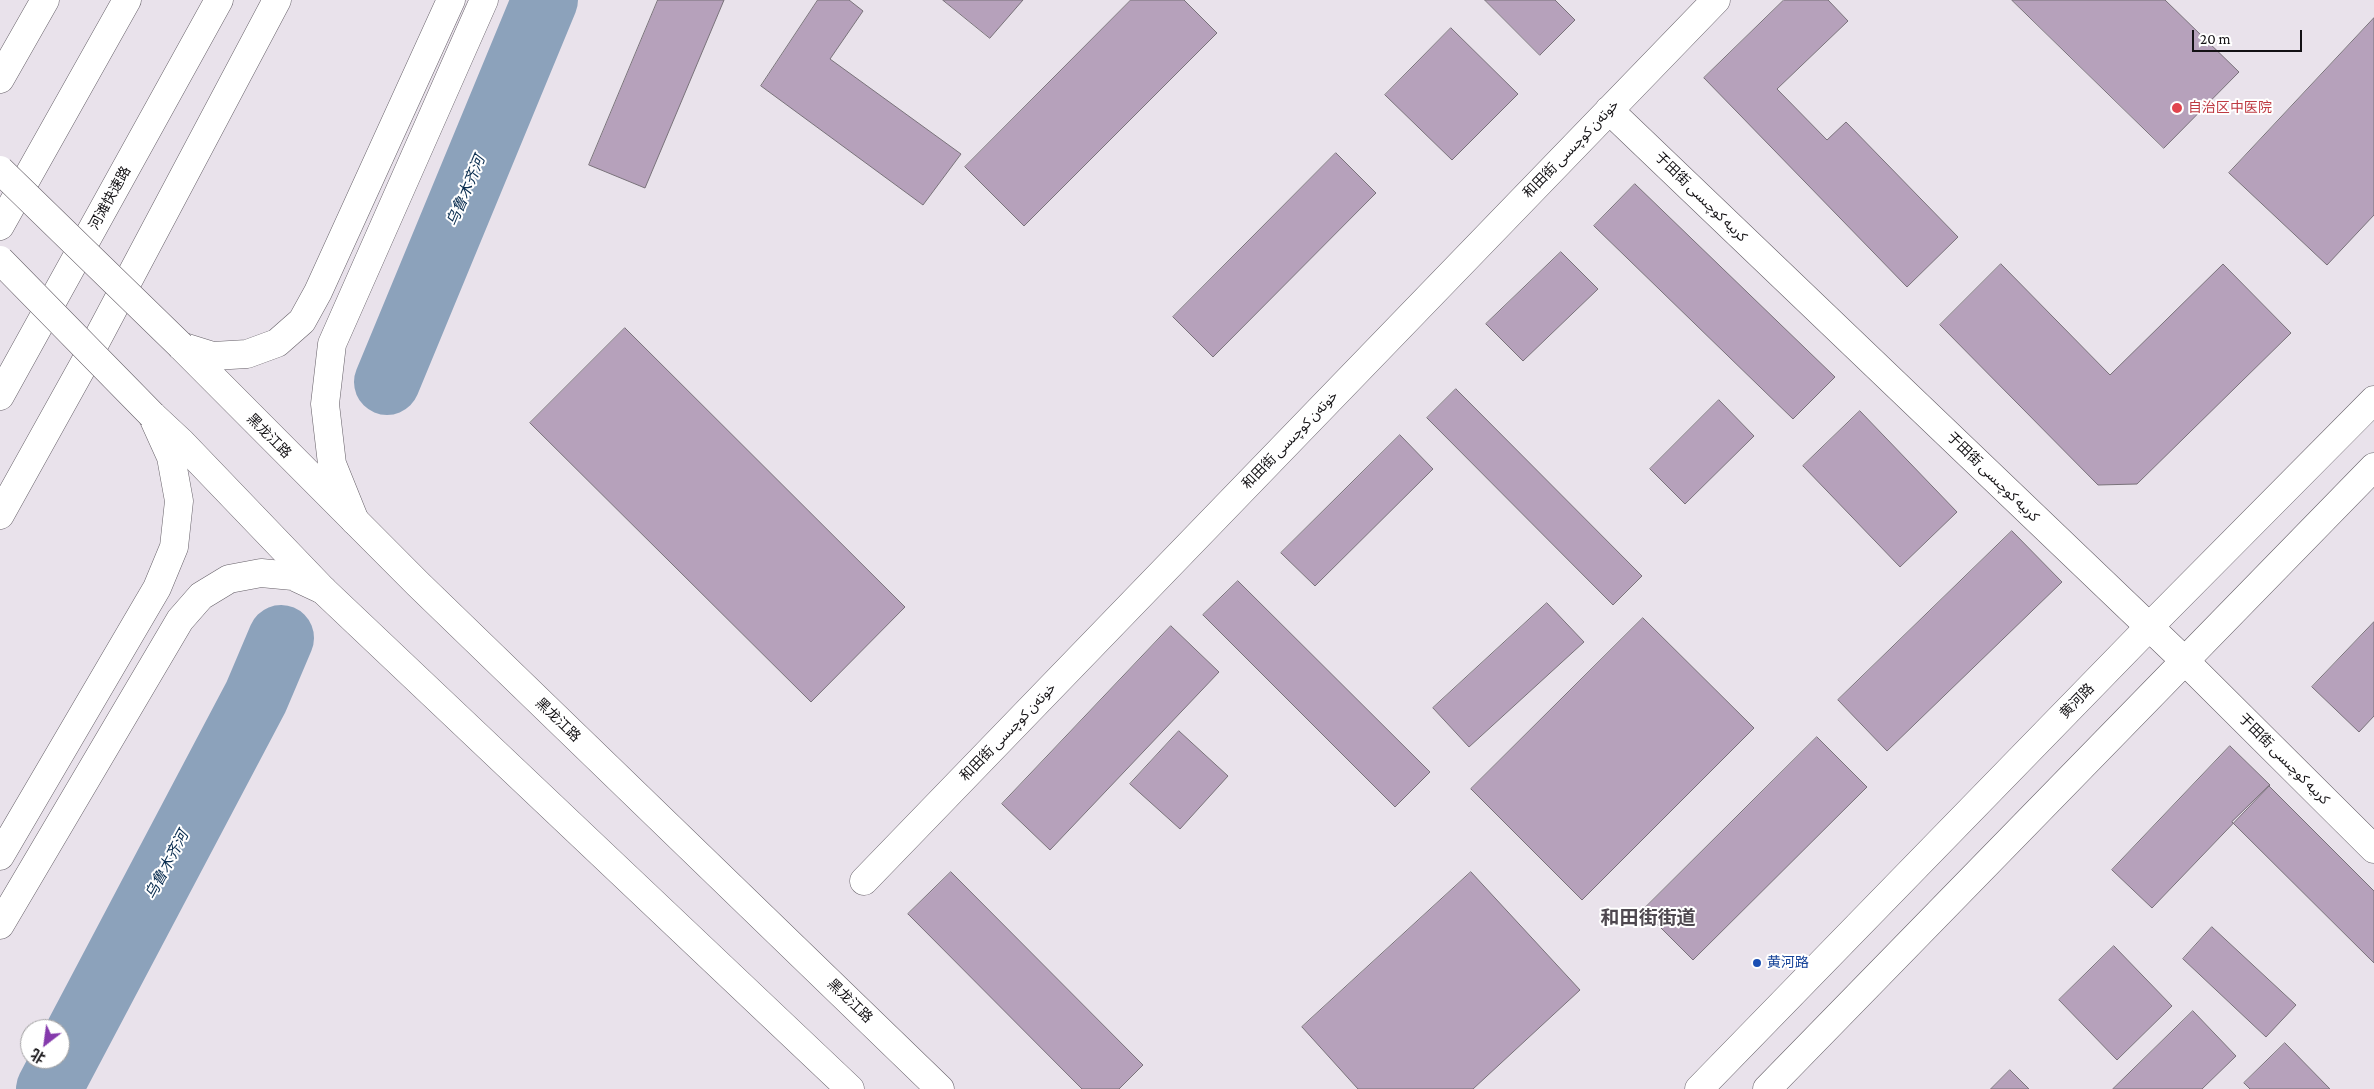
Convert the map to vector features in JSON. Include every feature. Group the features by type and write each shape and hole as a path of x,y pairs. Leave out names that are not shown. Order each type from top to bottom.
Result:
{"main road":[{"path":"0,79 45,0"},
{"path":"0,226 127,0"},
{"name":"河滩快速路","path":"0,396 219,0"},
{"path":"0,515 84,364 277,0"},
{"path":"181,346 213,356 246,354 277,343 302,321 322,283 451,0"},
{"path":"355,521 332,464 325,404 332,344 484,0"},
{"name":"和田街 خوتەن كوچىسى","path":"864,881 1716,0"},
{"name":"于田街 كرىيە كوچىسى","path":"1609,110 2150,626 2374,848"},
{"name":"黑龙江路","path":"0,170 181,346 355,521 940,1089"},
{"path":"0,260 152,415 181,442 323,590 850,1089"},
{"name":"黄河路","path":"1699,1089 2150,626 2374,400"},
{"path":"0,856 157,588 174,547 179,502 178,492 171,457 152,415"},
{"path":"1767,1089 2186,662 2374,467"},
{"path":"0,925 180,620 202,596 229,579 261,573 293,576 323,590"}],"water":[{"path":"69,1013 94,1027 68,1089 34,1089 43,1069 70,1069 70,1019 66,1019"}],"building":[{"path":"658,0 724,0 645,188 589,165"},
{"path":"818,0 849,0 863,11 830,59 961,154 923,205 761,86"},
{"path":"943,0 1023,0 990,38"},
{"path":"1131,0 1184,0 1217,33 1024,226 965,167"},
{"path":"1485,0 1555,0 1575,20 1540,55"},
{"path":"1784,0 1828,0 1848,21 1777,89 1827,140 1846,122 1958,237 1907,287 1704,78"},
{"path":"2012,0 2165,0 2239,72 2164,148"},
{"path":"2374,18 2374,215 2327,265 2229,173"},
{"path":"1451,28 1518,94 1452,160 1385,95"},
{"path":"1336,153 1376,193 1213,357 1173,317"},
{"path":"1635,184 1835,377 1793,419 1594,226"},
{"path":"1561,252 1598,289 1523,361 1486,324"},
{"path":"2001,264 2110,375 2223,264 2291,333 2137,484 2098,485 1940,325"},
{"path":"625,328 905,607 811,702 530,423"},
{"path":"1456,389 1642,576 1613,605 1427,418"},
{"path":"1719,400 1754,436 1685,504 1650,469"},
{"path":"1860,411 1957,512 1900,567 1803,466"},
{"path":"1400,435 1433,469 1315,586 1281,553"},
{"path":"2012,531 2062,582 1887,751 1838,700"},
{"path":"1238,581 1430,772 1395,807 1203,615"},
{"path":"1547,603 1584,642 1469,747 1433,708"},
{"path":"1643,618 1754,728 1582,900 1471,789"},
{"path":"2374,622 2374,716 2359,732 2312,687"},
{"path":"1171,626 1219,672 1050,850 1002,804"},
{"path":"1179,731 1228,776 1180,829 1130,784"},
{"path":"1817,737 1867,787 1693,960 1643,910"},
{"path":"2230,746 2270,785 2152,908 2112,870"},
{"path":"2269,786 2374,891 2374,963 2232,822"},
{"path":"951,872 1143,1065 1119,1089 1082,1089 908,914"},
{"path":"1471,872 1580,990 1473,1089 1358,1089 1302,1027"},
{"path":"2212,927 2296,1005 2266,1037 2183,959"},
{"path":"2114,946 2172,1006 2117,1060 2059,1000"},
{"path":"2193,1011 2236,1056 2202,1089 2113,1089"},
{"path":"2285,1043 2330,1089 2250,1089 2244,1083"},
{"path":"2010,1070 2029,1089 1991,1089"}],"waterway":[{"name":"乌鲁木齐河","path":"387,382 545,0"},
{"name":"乌鲁木齐河","path":"49,1089 256,697 281,638"}],"place":[{"name":"自治区中医院","path":"2177,108"},
{"name":"黄河路","path":"1757,963"}],"district":[{"name":"和田街街道","path":"1648,918"}]}
